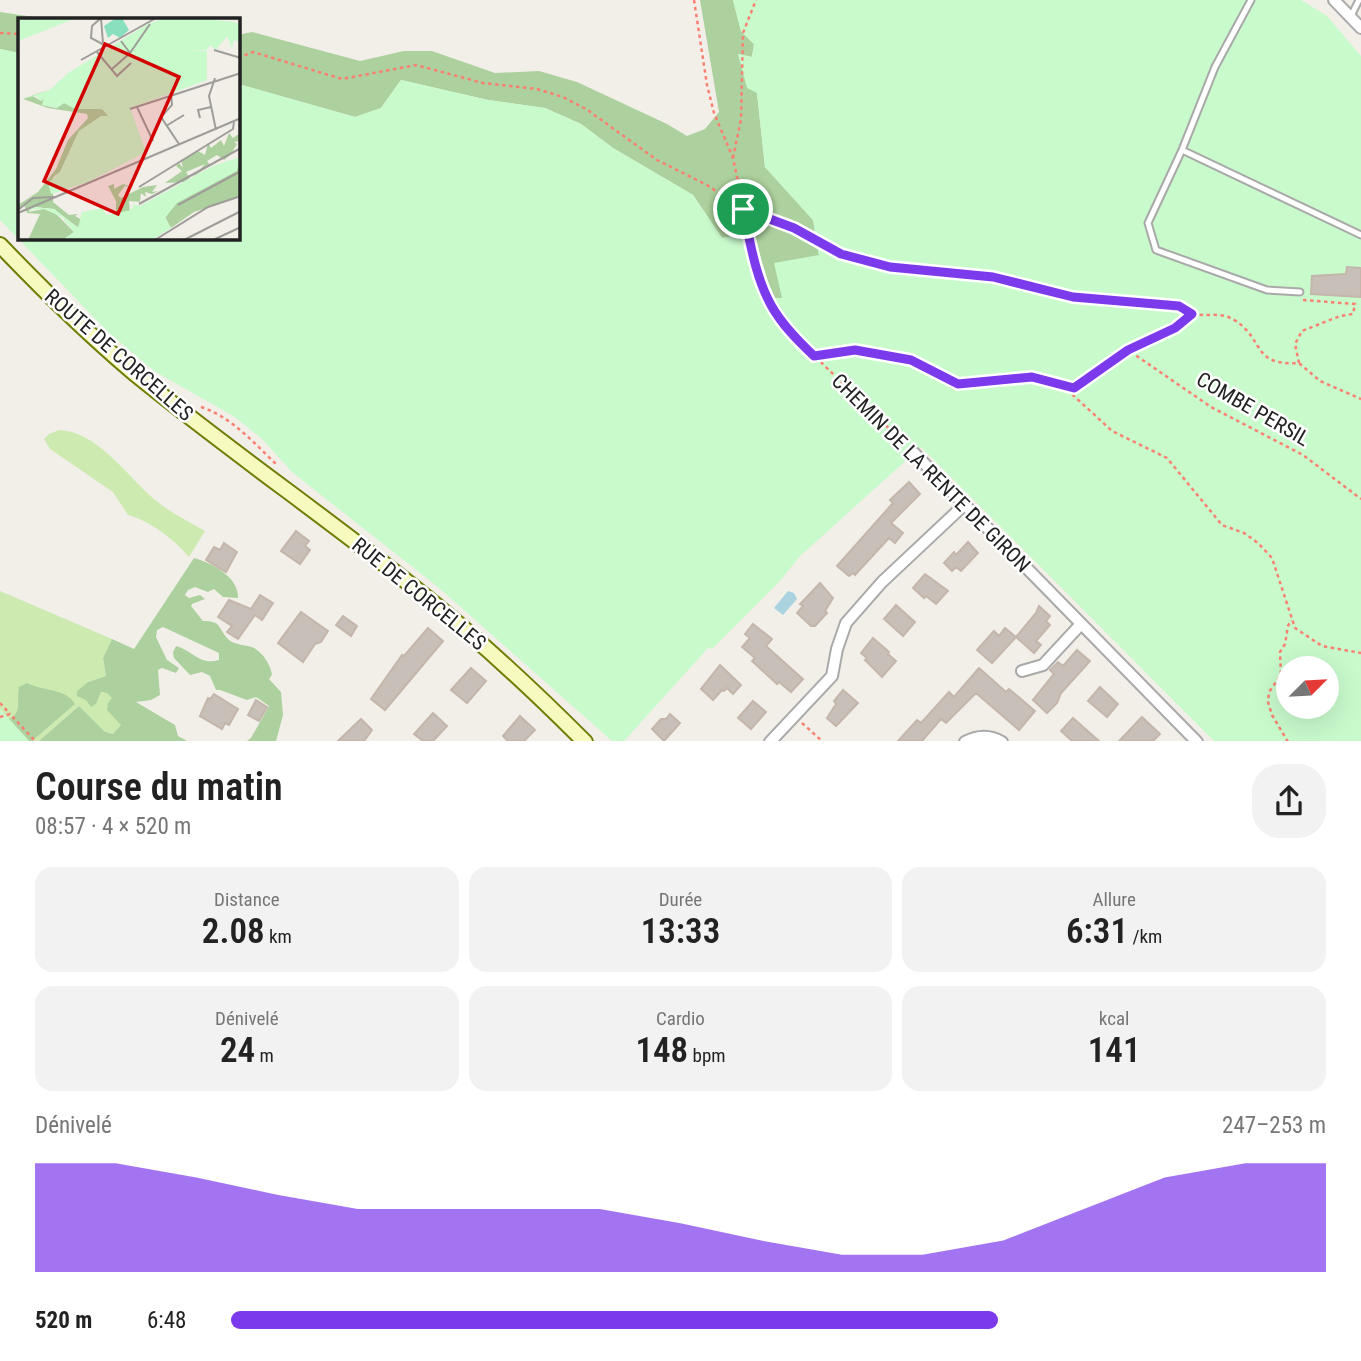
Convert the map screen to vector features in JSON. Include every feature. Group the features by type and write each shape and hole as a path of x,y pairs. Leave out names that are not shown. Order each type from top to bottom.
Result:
{"main road":[{"name":"ROUTE DE CORCELLES","path":"0,245 114,355 243,459"},
{"name":"RUE DE CORCELLES","path":"243,459 447,614 585,741"}],"street":[{"path":"1334,0 1361,28"},
{"name":"CHEMIN DE LA RENTE DE GIRON","path":"914,453 1195,741"},
{"path":"770,741 831,676 846,623 889,575 964,505"},
{"path":"1021,671 1043,665 1081,624"},
{"path":"965,741 985,736 1002,741"}],"lane":[{"path":"1251,0 1215,67 1182,150 1148,223 1156,250 1267,290 1300,292"},
{"path":"1351,16 1359,0"},
{"path":"1182,150 1361,235"}],"path":[{"name":"CHEMIN DE LA RENTE DE GIRON","path":"694,0 713,113 733,159 757,271 770,304 791,334 914,453"},
{"path":"733,159 741,119 743,33 756,0"},
{"path":"0,33 18,34"},
{"path":"240,57 253,52 342,79 416,65 483,83 537,89 563,97 586,109 657,160 707,185 743,209 794,228 841,254 890,267 993,277 1073,297 1179,306 1192,314 1223,314 1237,321 1271,361 1281,364 1299,363"},
{"path":"1300,292 1303,301 1354,304 1353,314 1340,316 1302,331 1295,344 1299,363 1320,381 1361,399"},
{"path":"814,356 855,350 911,360 958,384 1032,377 1074,388 1128,350 1175,328 1192,314"},
{"name":"COMBE PERSIL","path":"1128,350 1211,407 1303,455 1361,499"},
{"path":"1062,385 1112,431 1167,458 1222,525 1244,533 1258,543 1272,558 1295,628 1322,646 1361,653"},
{"path":"1289,741 1272,715 1268,702 1269,692 1281,675 1280,652 1285,644 1291,620"},
{"path":"0,703 37,741"},
{"path":"0,717 10,714"},
{"path":"794,716 823,741"}],"green space":[{"path":"700,0 733,0 741,31 754,44 752,57 738,54 757,93 765,167 813,220 819,255 782,298 773,299 753,233 722,238 693,195 613,148 581,124 545,108 488,100 401,80 381,108 355,117 240,85 240,35 252,32 360,61 404,51 432,51 495,73 539,71 577,82 687,136 705,129 719,112"},
{"path":"733,0 1301,0 1327,16 1361,56 1361,741 1214,741 921,447 799,557 780,581 712,649 709,647 624,741 612,741 438,587 293,473 262,439 235,417 154,371 109,333 19,240 240,240 240,85 355,117 381,108 401,80 488,100 545,108 581,124 613,148 693,195 722,238 753,233 773,298 782,298 774,263 819,255 813,220 765,167 757,93 747,88 738,54 752,57 754,44 741,31"},
{"path":"0,12 41,18 18,18 18,53 0,49"},
{"path":"0,49 18,53 18,239 0,220"},
{"path":"59,430 73,432 99,446 160,504 205,531 189,557 161,532 128,515 113,492 50,449 44,439"},
{"path":"194,558 223,572 237,590 238,598 223,597 214,589 208,592 195,587 185,595 189,598 200,595 205,599 191,606 203,621 216,624 231,641 254,648 266,660 272,675 269,679 281,692 283,715 276,741 247,741 269,706 256,697 247,700 216,690 210,676 202,672 190,675 174,658 173,652 176,646 207,661 219,660 219,653 163,627 157,630 156,637 167,660 179,668 176,673 162,668 158,670 160,695 151,700 136,702 175,725 178,736 187,741 39,741 79,706 105,732 113,734 121,725 107,710 112,698 107,693 101,692 96,704 91,707 86,700 77,696 77,691 88,682 106,676 103,658 112,639 134,649"},
{"path":"0,591 112,639 103,658 106,676 88,682 86,700 96,704 101,692 113,698 108,710 122,725 113,734 105,733 79,706 39,741 25,741 0,723"},
{"path":"27,683 60,692 75,704 32,741 9,719 18,709 19,687"},
{"path":"0,709 29,741 0,741"}],"water":[{"path":"788,591 794,593 797,599 783,615 774,608"}],"building":[{"path":"1347,267 1361,268 1361,297 1311,294 1312,276 1346,274"},
{"path":"909,482 920,494 891,523 903,533 895,543 889,538 855,575 853,573 849,576 837,566 893,503 890,500"},
{"path":"296,531 309,541 305,546 310,550 300,564 281,551"},
{"path":"968,542 978,553 961,571 956,567 952,571 944,563"},
{"path":"224,543 237,552 226,572 206,560 214,547 220,550"},
{"path":"925,574 948,591 936,604 913,588"},
{"path":"820,583 833,598 825,611 827,613 815,626 811,626 797,613 803,606 800,604"},
{"path":"260,595 273,603 262,620 255,615 238,639 227,632 232,626 218,617 229,600 251,609"},
{"path":"896,605 915,622 903,636 884,619"},
{"path":"1039,606 1050,616 1046,621 1050,625 1036,641 1041,645 1034,653 1016,637"},
{"path":"301,612 328,631 303,662 278,643"},
{"path":"343,616 357,626 351,636 336,625"},
{"path":"753,624 772,639 766,646 803,679 791,692 779,682 777,684 752,661 755,658 742,647 750,638 745,634"},
{"path":"428,628 443,641 385,710 371,699 402,655 404,656"},
{"path":"1005,628 1016,637 992,663 977,650 994,631 999,636"},
{"path":"873,638 896,661 882,677 861,653"},
{"path":"1077,650 1090,661 1047,713 1033,700 1054,674 1050,670 1058,662 1063,666"},
{"path":"720,665 741,685 733,694 727,688 722,690 713,700 701,689"},
{"path":"471,668 486,681 467,703 451,690"},
{"path":"979,668 1006,692 1009,689 1035,711 1019,730 976,693 946,723 941,719 922,741 898,741 917,720 921,723 949,692 954,697"},
{"path":"1100,687 1118,704 1107,717 1088,701"},
{"path":"843,690 858,703 836,726 827,718 836,704 834,701"},
{"path":"214,694 238,709 229,725 225,723 222,729 200,716 208,698"},
{"path":"256,700 267,707 259,721 248,715"},
{"path":"753,701 766,712 751,729 738,718"},
{"path":"433,713 447,726 433,741 423,741 414,734"},
{"path":"670,714 680,723 664,741 652,729"},
{"path":"520,716 535,730 524,741 508,741 503,736"},
{"path":"1142,717 1160,734 1153,741 1119,741"},
{"path":"1073,718 1099,741 1072,741 1061,731"},
{"path":"361,719 372,730 364,741 338,741"}],"route":[{"path":"743,209 794,228 841,254 890,267 993,277 1073,297 1179,306 1192,314 1175,328 1128,350 1074,388 1032,377 958,384 911,360 855,350 814,356 791,334 770,304 757,271 743,209"}]}
